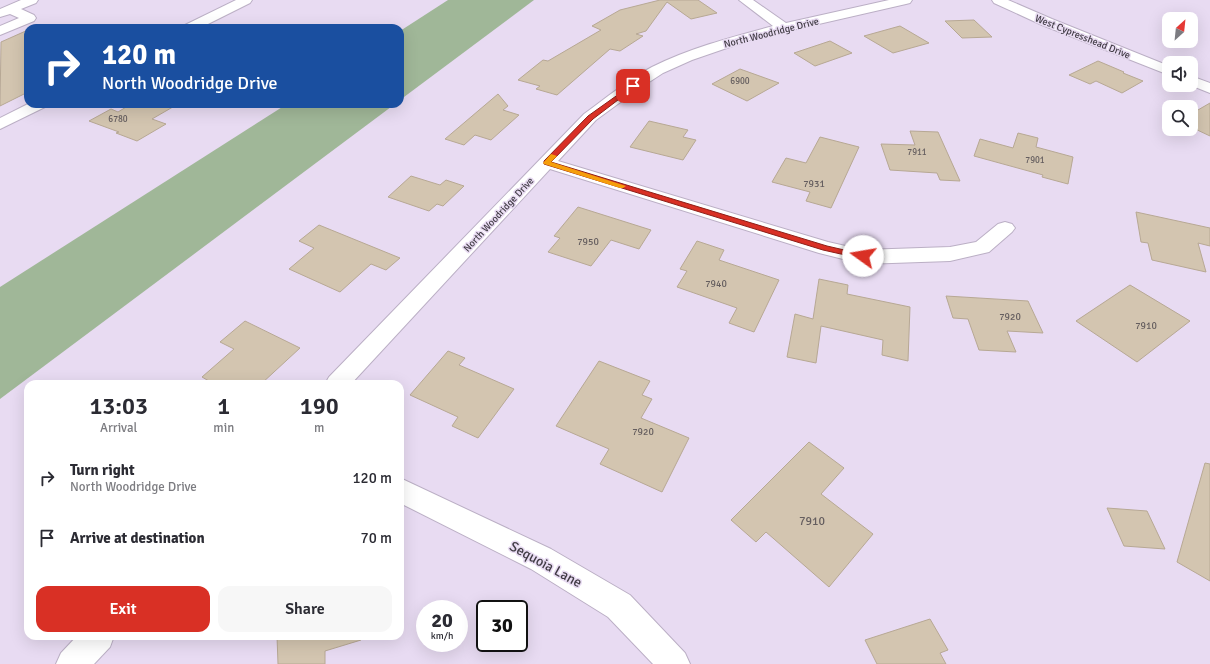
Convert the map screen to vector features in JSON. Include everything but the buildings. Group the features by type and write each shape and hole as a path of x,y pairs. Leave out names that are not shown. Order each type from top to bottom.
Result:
{"street":[{"path":"5,11 32,0"},
{"path":"198,24 246,0"},
{"path":"745,0 785,28"},
{"name":"North Woodridge Drive","path":"341,380 590,118 622,93 656,71 689,56 730,42 906,0"},
{"name":"West Cypresshead Drive","path":"998,0 1047,22 1162,68"},
{"path":"0,30 29,18 5,11"},
{"path":"1198,83 1210,88"},
{"path":"0,124 32,108"},
{"path":"547,163 826,248 863,256 950,254 982,247 1005,228"},
{"name":"Sequoia Lane","path":"404,492 541,559 619,606 674,664"},
{"path":"72,664 95,640"}],"green space":[{"path":"448,0 534,0 404,97 404,28"},
{"path":"281,108 390,108 0,399 0,287"}],"slow traffic":[{"path":"554,156 547,163 623,186"}],"route":[{"path":"633,86 590,118 547,163 826,248 863,256"}]}
